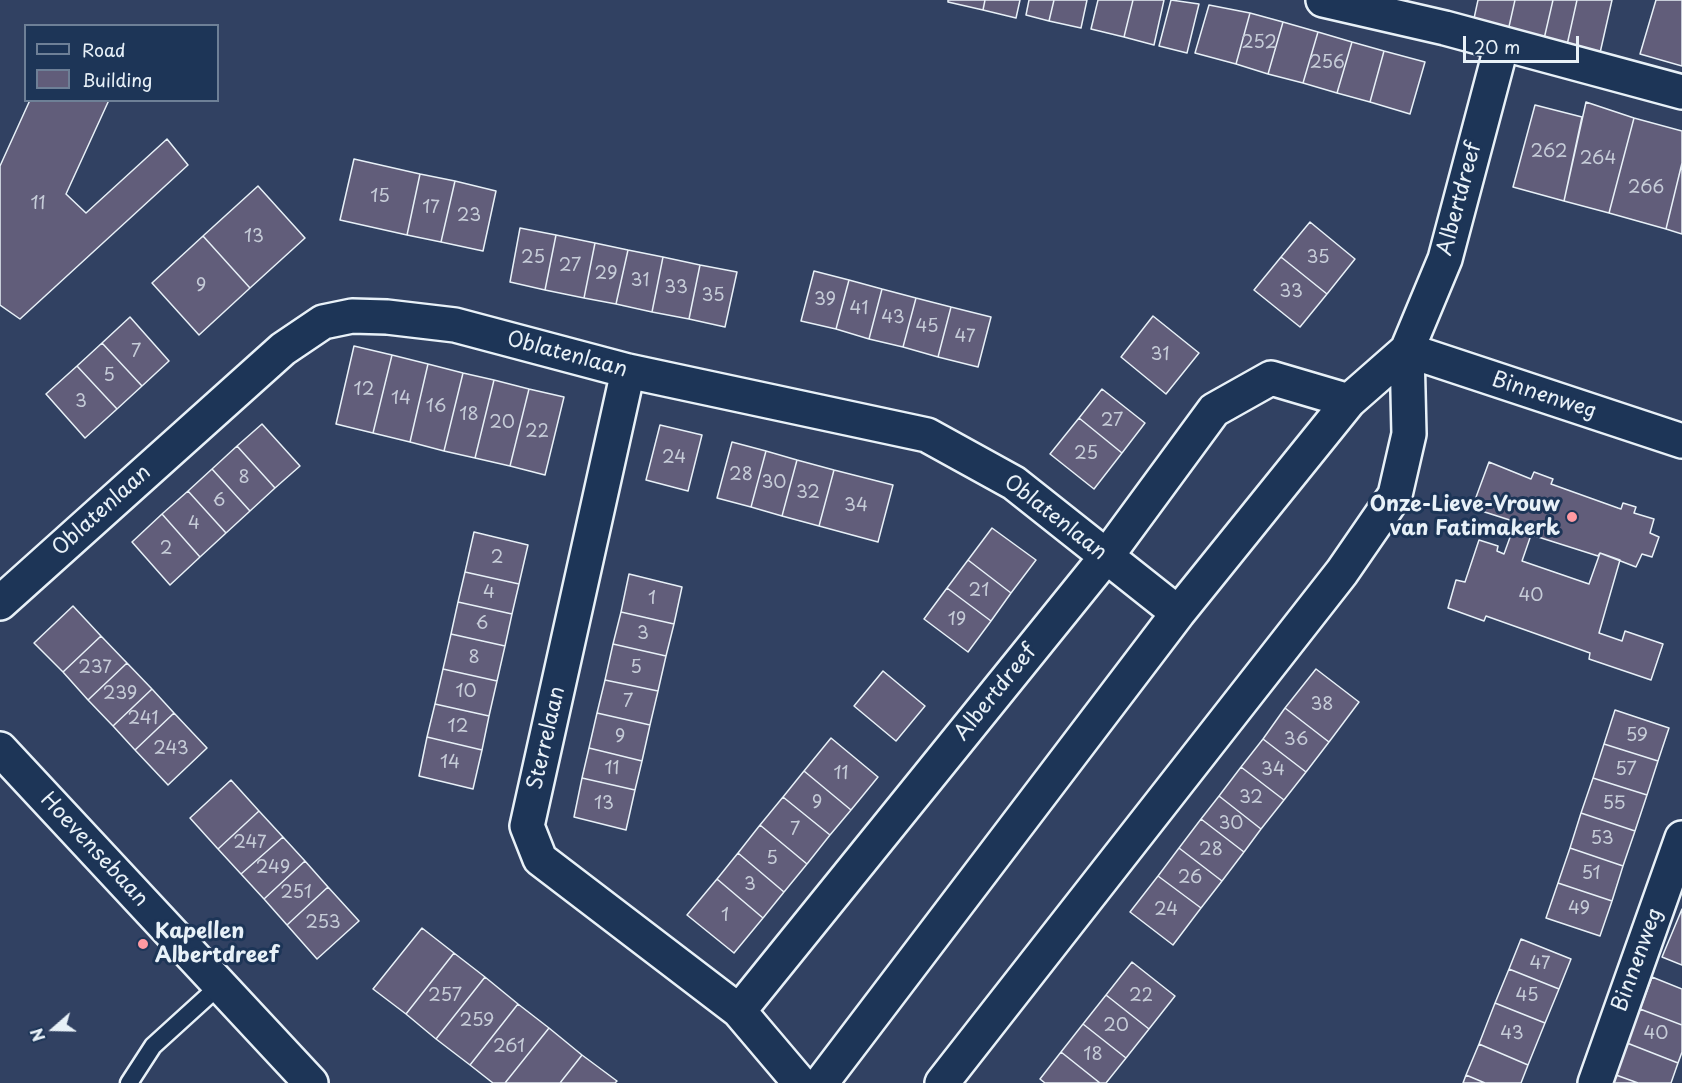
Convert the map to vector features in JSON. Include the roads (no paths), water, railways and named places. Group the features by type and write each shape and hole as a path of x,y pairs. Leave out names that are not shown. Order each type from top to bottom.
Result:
{"street":[{"path":"1323,0 1446,28 1682,92"},
{"name":"Albertdreef","path":"942,1083 1342,572 1395,495 1409,434 1407,350 1445,259 1502,44"},
{"name":"Oblatenlaan","path":"0,603 283,349 323,322 352,316 387,317 455,325 628,371 927,435 1014,483 1178,614"},
{"name":"Albertdreef","path":"821,1083 1178,614 1349,401 1407,350"},
{"name":"Binnenweg","path":"1407,350 1682,441"},
{"name":"Sterrelaan","path":"628,371 527,826 540,859 739,1011"},
{"name":"Albertdreef","path":"739,1011 1106,557 1214,410 1272,378 1349,401"},
{"name":"Hoevensebaan","path":"0,748 311,1083"},
{"name":"Binnenweg","path":"1595,1083 1682,838"},
{"path":"739,1011 800,1083"}],"lane":[{"path":"129,1083 153,1046 219,986"}],"place":[{"name":"Onze-Lieve-Vrouw van Fatimakerk","path":"1572,517"},
{"name":"Kapellen Albertdreef","path":"143,944"}]}
